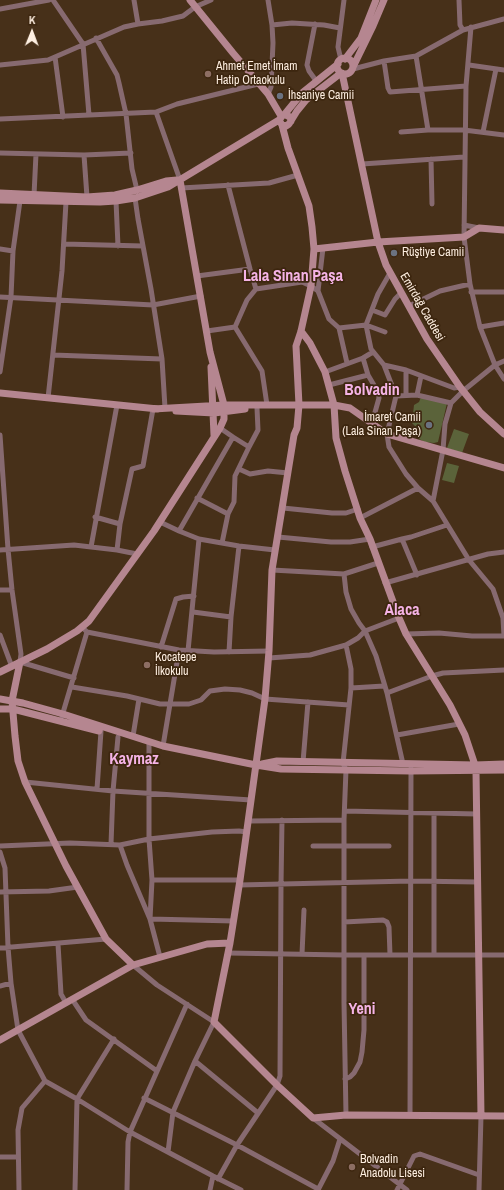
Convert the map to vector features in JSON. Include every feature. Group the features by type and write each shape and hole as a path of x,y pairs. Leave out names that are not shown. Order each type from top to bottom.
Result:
{"street":[{"path":"0,9 49,0"},
{"path":"53,0 83,44 89,115"},
{"path":"134,0 138,24"},
{"path":"190,0 258,84 268,94 284,121 288,148"},
{"path":"0,65 48,60 124,27 184,16 195,7 211,0"},
{"path":"268,0 272,25 271,87 268,94"},
{"path":"344,0 338,47 341,61 338,69 342,73 348,100"},
{"path":"168,1152 173,1112 214,1022 234,921 265,699 269,654 272,570 294,435 297,428 299,405 296,346 301,331 311,286 314,249 309,206 288,148 284,133 284,121 302,93 341,61 361,38 376,0"},
{"path":"348,100 348,81 352,69 384,0"},
{"path":"459,0 460,25 463,30"},
{"path":"0,200 66,202 116,201 135,198 168,187 267,129 284,121 297,111 306,100 342,73 346,74 352,69 384,61 416,56 463,30 504,19"},
{"path":"272,25 315,24 340,28"},
{"path":"315,24 307,65 316,82"},
{"path":"471,27 464,130 464,237 470,284 480,328 495,365 504,379"},
{"path":"96,38 116,75 126,114 132,169 137,190"},
{"path":"416,56 428,130"},
{"path":"55,57 63,117"},
{"path":"341,61 352,62 352,69"},
{"path":"384,61 388,88 390,92 466,86"},
{"path":"468,65 504,70"},
{"path":"483,132 496,69"},
{"path":"0,119 156,112 177,104 258,84"},
{"name":"Emirdağ Caddesi","path":"348,100 378,242 390,273 427,339 461,389 480,412 504,434"},
{"path":"156,112 180,180 196,276 201,296 210,352 214,435"},
{"path":"267,129 284,133"},
{"path":"401,132 464,130 504,135"},
{"path":"0,153 84,155 131,153"},
{"path":"34,195 36,154"},
{"path":"84,155 86,197"},
{"path":"362,164 464,157"},
{"path":"431,159 432,204"},
{"path":"181,188 269,183 298,175"},
{"path":"0,193 86,197 115,195 166,181 180,180"},
{"path":"228,185 256,289"},
{"path":"135,198 162,359 165,408"},
{"path":"0,372 2,344 11,298 14,251 20,201"},
{"path":"116,201 118,246"},
{"path":"48,398 59,301 66,202"},
{"path":"464,225 504,230"},
{"path":"314,249 378,242 464,237 479,228"},
{"path":"64,244 143,246"},
{"path":"323,248 318,291 329,319 339,328 347,363"},
{"path":"0,249 14,251"},
{"path":"196,276 250,269"},
{"path":"390,273 378,294 366,325 371,349 384,365 396,396 387,434 388,447 406,474 418,488 433,501 469,560 492,589 498,601 503,618 504,636 472,636 439,632 406,634"},
{"path":"236,327 247,300 256,289 302,282 318,291"},
{"path":"409,306 440,291 470,284"},
{"path":"472,292 504,292"},
{"path":"372,310 385,316 395,299 401,293"},
{"path":"0,297 153,305 201,296"},
{"path":"480,328 504,323"},
{"path":"339,328 366,325 385,332"},
{"path":"207,331 236,327"},
{"path":"236,327 262,371 267,405"},
{"path":"301,331 325,372 334,406 336,438 360,518 370,539 399,618 406,634 450,705 476,768 481,1116 479,1190"},
{"path":"62,718 72,687 85,629 89,621 160,522 214,435 220,428 224,419 224,409 210,352"},
{"path":"325,372 363,358 373,352"},
{"path":"53,355 162,359"},
{"path":"363,358 368,375 378,392 379,398 372,423"},
{"path":"433,501 443,450 445,424 451,403 461,389 495,365 504,361"},
{"path":"384,365 406,370 454,388 461,389"},
{"path":"406,370 406,395"},
{"path":"329,385 368,375"},
{"path":"417,395 421,376"},
{"path":"0,393 191,413 213,409"},
{"path":"396,396 417,395 451,403"},
{"path":"91,547 95,517 117,405"},
{"path":"153,409 257,408 267,405"},
{"path":"224,409 267,405 334,406 350,408 387,434 504,468"},
{"path":"222,543 228,514 234,502 235,476 258,430 257,408"},
{"path":"117,550 120,524 132,469 143,466 153,409"},
{"path":"220,428 249,447"},
{"path":"0,434 8,549 21,654 13,705 18,761 25,782 78,887 106,939 133,965 158,985 214,1022 277,1085 313,1118 407,1190"},
{"path":"178,531 233,437"},
{"path":"239,469 250,474 268,471 288,473"},
{"path":"360,518 418,488"},
{"path":"197,498 228,514"},
{"path":"283,508 332,513 346,513 358,509"},
{"path":"95,517 120,524"},
{"path":"160,522 199,539 275,550"},
{"path":"372,547 402,538 411,537 447,525"},
{"path":"278,537 331,542 350,542 370,539"},
{"path":"402,538 417,575"},
{"path":"188,651 199,539"},
{"path":"0,550 74,545 117,550 136,554"},
{"path":"229,652 231,618 239,546"},
{"path":"385,583 488,554 504,552"},
{"path":"272,570 344,574 378,563"},
{"path":"344,574 346,592 351,609 365,631 376,656 387,693 403,764"},
{"path":"0,590 12,590"},
{"path":"161,647 176,599 194,596"},
{"path":"498,601 504,599"},
{"path":"193,612 231,618"},
{"path":"0,672 85,629 161,647 188,651 310,654 346,645 358,638 365,631 399,618"},
{"path":"0,635 12,667"},
{"path":"346,645 351,669 352,688 349,705 345,766 344,820 346,1115"},
{"path":"163,746 179,650"},
{"path":"20,662 74,678"},
{"path":"387,693 432,676 456,672 504,670"},
{"path":"352,688 384,686"},
{"path":"72,687 170,704 189,704 201,700 210,691 225,689 240,690 252,693 265,699 349,705"},
{"path":"0,699 13,705 133,736 149,743"},
{"path":"133,736 139,699"},
{"path":"303,762 308,702"},
{"path":"0,710 13,705"},
{"path":"62,718 118,737 281,769 403,764 411,767"},
{"path":"397,735 459,724"},
{"path":"97,789 101,731"},
{"path":"111,844 112,791 118,737"},
{"path":"149,743 149,840 152,880 150,919"},
{"path":"256,765 277,761 345,766 476,768 504,770"},
{"path":"476,768 504,764"},
{"path":"410,1115 411,767"},
{"path":"25,782 112,791 251,800"},
{"path":"345,811 476,814"},
{"path":"434,814 434,955"},
{"path":"249,820 344,820"},
{"path":"218,1179 237,1145 277,1085 280,1076 282,820"},
{"path":"0,846 70,843 120,845 212,832 239,830 247,832"},
{"path":"120,845 150,919 160,957"},
{"path":"313,846 388,846"},
{"path":"0,852 5,868 8,947 11,983 18,1030 45,1081 130,1132 241,1190"},
{"path":"152,880 240,882 281,885 411,881 478,882"},
{"path":"0,892 49,891 78,887"},
{"path":"302,954 304,910"},
{"path":"150,919 234,921"},
{"path":"344,922 383,920 387,922 389,927 390,955"},
{"path":"0,948 106,939"},
{"path":"0,1040 133,965 207,944 230,943"},
{"path":"58,944 62,994 86,1020 157,1071"},
{"path":"228,953 344,956 504,955"},
{"path":"345,1079 354,1073 360,1062 362,1052 364,1030 364,955"},
{"path":"0,986 11,983"},
{"path":"127,1190 128,1142 130,1132 187,1004"},
{"path":"75,1190 77,1099 114,1039"},
{"path":"195,1061 258,1114"},
{"path":"19,1190 18,1130 22,1108 45,1081"},
{"path":"144,1098 237,1145 318,1190 333,1161 340,1140"},
{"path":"313,1118 346,1115 504,1116"},
{"path":"397,1190 414,1156 420,1154 479,1175"},
{"path":"0,1158 18,1158"},
{"path":"210,1190 213,1176"}],"green space":[{"path":"421,397 447,403 438,442 425,442 419,439 417,428 412,423 414,405 419,402"},
{"path":"454,429 469,434 462,453 447,448"},
{"path":"447,463 459,466 454,483 442,480"}],"place":[{"name":"Ahmet Emet İmam Hatip Ortaokulu","path":"208,74"},
{"name":"İhsaniye Camii","path":"280,96"},
{"name":"Rüştiye Camii","path":"394,253"},
{"name":"İmaret Camii (Lala Sinan Paşa)","path":"429,425"},
{"name":"Kocatepe İlkokulu","path":"147,665"},
{"name":"Bolvadin Anadolu Lisesi","path":"352,1167"}],"district":[{"name":"Lala Sinan Paşa","path":"293,277"},
{"name":"Bolvadin","path":"372,391"},
{"name":"Alaca","path":"402,611"},
{"name":"Kaymaz","path":"134,760"},
{"name":"Yeni","path":"362,1010"}]}
